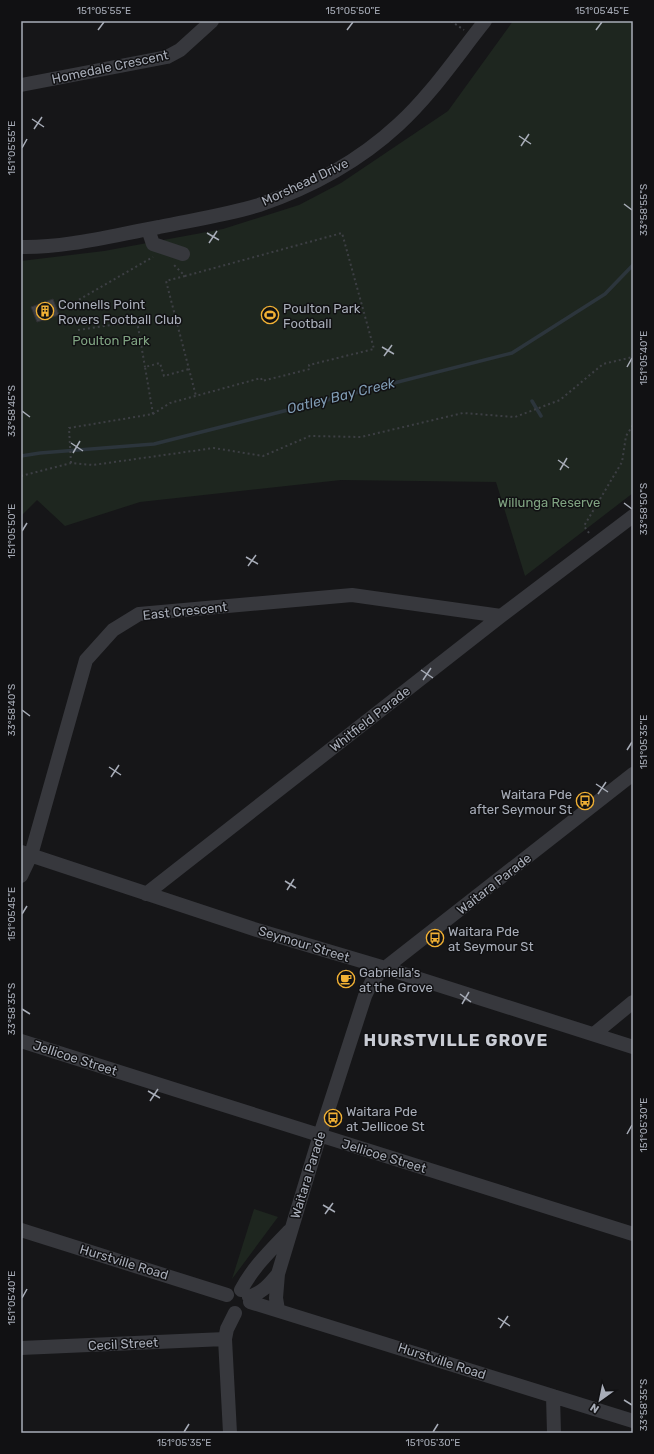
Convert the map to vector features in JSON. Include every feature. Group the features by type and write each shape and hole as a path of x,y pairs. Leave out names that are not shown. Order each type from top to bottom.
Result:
{"street":[{"name":"Homedale Crescent","path":"21,85 167,57 180,50 212,21"},
{"name":"Morshead Drive","path":"21,247 82,240 148,229 258,205 289,193 350,162 385,137 413,109 485,21"},
{"path":"148,229 153,244 183,254"},
{"name":"Whitfield Parade","path":"146,894 502,616 633,516"},
{"name":"East Crescent","path":"21,876 26,854 86,660 113,630 139,614 352,595 502,616"},
{"name":"Waitara Parade","path":"291,1229 246,1281 247,1296 261,1292 268,1287 278,1274 320,1135 365,996 372,981 386,968 633,774"},
{"name":"Seymour Street","path":"26,854 257,930 386,968 633,1047"},
{"path":"594,1034 633,1002"},
{"name":"Jellicoe Street","path":"21,1041 633,1234"},
{"name":"Hurstville Road","path":"21,1230 227,1295"},
{"path":"278,1274 276,1298 278,1310"},
{"path":"233,1290 247,1296 247,1310 240,1314 235,1313 226,1306 227,1295 233,1290"},
{"name":"Hurstville Road","path":"247,1296 278,1310 633,1421"},
{"path":"230,1433 225,1339 227,1328 235,1313"},
{"name":"Cecil Street","path":"21,1348 225,1339"},
{"path":"553,1396 554,1433"}],"path":[{"path":"71,463 71,436 69,435 69,428 153,414 170,403 196,396 261,378 262,381 310,369 309,365 374,349 342,233 166,281 196,396"},
{"path":"164,248 165,255 185,276"},
{"path":"66,307 152,258 164,248"},
{"path":"78,330 137,321 153,414"},
{"path":"21,476 71,463 93,465 214,448 263,456 310,436 361,437 463,413 515,418 560,400 603,364 633,357"},
{"path":"145,367 160,363 164,376 189,369"},
{"path":"590,534 584,526 622,462 626,436 633,425"}],"green space":[{"path":"513,21 633,21 633,493 525,576 496,482 341,480 140,502 65,526 37,500 21,516 21,261 104,251 223,229 299,205 341,183 448,111"},
{"path":"254,1209 278,1217 232,1279"}],"building":[{"name":"Connells Point Rovers Football Club","path":"53,299 59,315 37,322 31,307"}],"waterway":[{"name":"Oatley Bay Creek","path":"21,456 40,453 154,444 512,353 605,294 633,265"},
{"path":"532,401 541,416"}],"place":[{"name":"Connells Point Rovers Football Club","path":"45,311"},
{"name":"Poulton Park Football","path":"270,315"},
{"name":"Waitara Pde after Seymour St","path":"585,801"},
{"name":"Waitara Pde at Seymour St","path":"435,938"},
{"name":"Gabriella's at the Grove","path":"346,979"},
{"name":"Waitara Pde at Jellicoe St","path":"333,1118"}],"district":[{"name":"HURSTVILLE GROVE","path":"456,1040"}],"park label":[{"name":"Poulton Park","path":"111,340"},
{"name":"Willunga Reserve","path":"549,502"}]}
